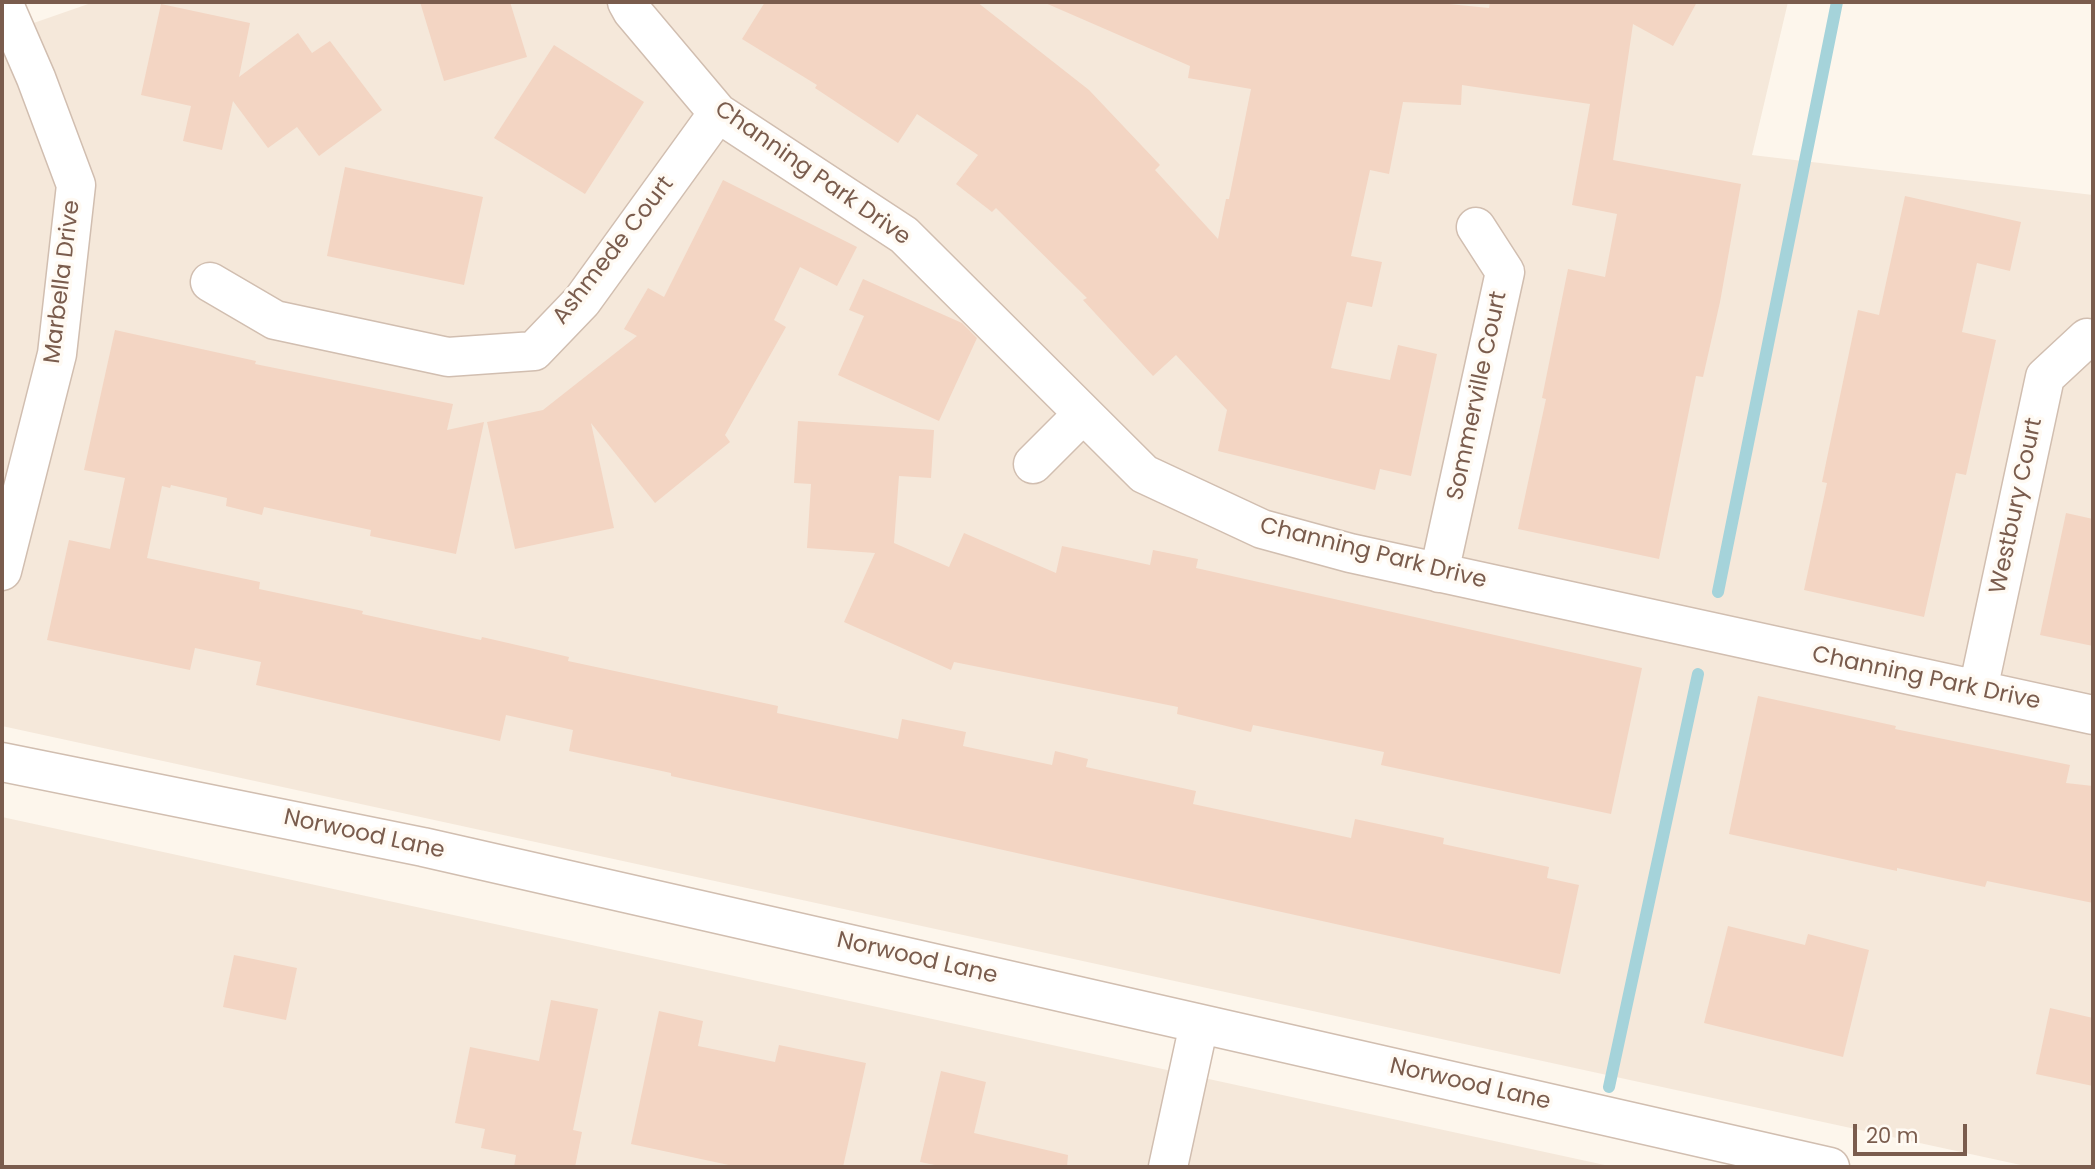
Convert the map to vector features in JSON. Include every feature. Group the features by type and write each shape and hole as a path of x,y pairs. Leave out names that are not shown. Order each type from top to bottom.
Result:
{"street":[{"name":"Marbella Drive","path":"2,571 57,354 76,185 36,78 3,2"},
{"name":"Channing Park Drive","path":"628,2 632,12 718,113 904,235 1144,474 1262,529 1440,573 2093,715"},
{"name":"Ashmede Court","path":"210,282 275,320 449,357 534,351 582,301 718,113"},
{"name":"Sommerville Court","path":"1440,573 1505,272 1476,226"},
{"name":"Westbury Court","path":"1978,691 2045,377 2087,338"},
{"path":"1033,464 1083,414"},
{"name":"Norwood Lane","path":"2,762 436,850 1830,1167"},
{"path":"1168,1167 1199,1024"}],"shaded area":[{"path":"94,2 1788,2 1752,155 2093,195 2093,1167 2030,1167 2,726 2,34"},
{"path":"2,817 1614,1167 2,1167"}],"building":[{"path":"420,2 510,2 527,57 444,81"},
{"path":"765,2 977,2 1089,90 1160,165 1155,170 1218,239 1226,199 1229,199 1251,89 1188,78 1190,66 1043,2 1429,2 1489,8 1490,2 1697,2 1673,46 1633,24 1613,160 1741,184 1720,302 1703,377 1696,376 1659,559 1518,529 1546,399 1542,398 1568,269 1605,277 1617,214 1572,205 1590,104 1462,85 1461,105 1403,102 1389,174 1370,170 1351,256 1382,262 1372,307 1347,302 1331,368 1390,380 1398,345 1437,354 1411,476 1380,469 1375,490 1218,451 1227,410 1176,355 1153,376 1083,300 1087,298 996,208 992,212 956,184 978,155 917,114 898,143 815,88 817,85 742,39"},
{"path":"161,4 250,23 239,77 298,33 312,53 330,41 382,110 319,156 297,127 268,148 233,101 222,150 183,141 191,106 141,95"},
{"path":"554,45 644,102 585,194 494,138"},
{"path":"345,167 483,197 464,285 327,256"},
{"path":"723,180 857,247 837,286 800,267 774,320 786,327 725,435 730,442 655,503 591,423 614,528 515,549 487,422 543,410 637,336 624,329 648,288 664,297"},
{"path":"1905,196 2021,222 2010,271 1977,263 1962,332 1996,340 1966,475 1956,473 1924,617 1804,590 1827,483 1822,482 1858,310 1879,315"},
{"path":"863,279 962,323 977,338 939,421 838,375 864,316 849,310"},
{"path":"115,330 256,361 255,364 453,404 447,430 484,422 456,554 370,536 371,530 264,507 262,515 226,506 227,498 171,485 170,488 162,486 147,558 260,582 259,589 363,611 362,614 481,640 482,637 569,657 568,661 778,706 777,713 898,739 902,719 966,732 963,746 1014,757 1052,765 1055,751 1088,759 1086,767 1196,791 1193,804 1351,838 1355,819 1444,838 1443,844 1549,867 1547,878 1579,885 1560,974 569,751 573,730 506,715 500,741 256,685 261,662 195,648 190,670 47,640 69,540 110,549 125,478 84,470"},
{"path":"798,421 934,430 931,478 899,476 894,543 949,567 964,533 1056,573 1062,546 1150,565 1153,550 1198,559 1196,568 1642,668 1611,814 1381,765 1384,752 1253,725 1251,732 1177,714 1178,707 954,662 951,670 844,622 875,553 807,548 811,484 794,483"},
{"path":"2066,513 2093,519 2093,646 2040,635"},
{"path":"1758,696 1896,726 1895,729 2070,765 2066,783 2093,786 2093,903 1987,881 1985,887 1897,868 1897,871 1729,834"},
{"path":"1728,926 1805,945 1808,934 1869,950 1843,1057 1704,1023"},
{"path":"234,955 297,968 286,1020 223,1007"},
{"path":"551,1000 598,1009 573,1130 582,1132 575,1167 514,1167 516,1155 481,1148 485,1129 455,1123 470,1047 539,1061"},
{"path":"2050,1008 2093,1018 2093,1086 2036,1074"},
{"path":"659,1011 703,1021 698,1046 775,1062 779,1045 866,1063 843,1167 738,1167 631,1144"},
{"path":"941,1071 986,1082 974,1133 1068,1155 1067,1167 945,1167 920,1162"}],"waterway":[{"path":"1718,592 1837,2"},
{"path":"1609,1087 1698,674"}]}
